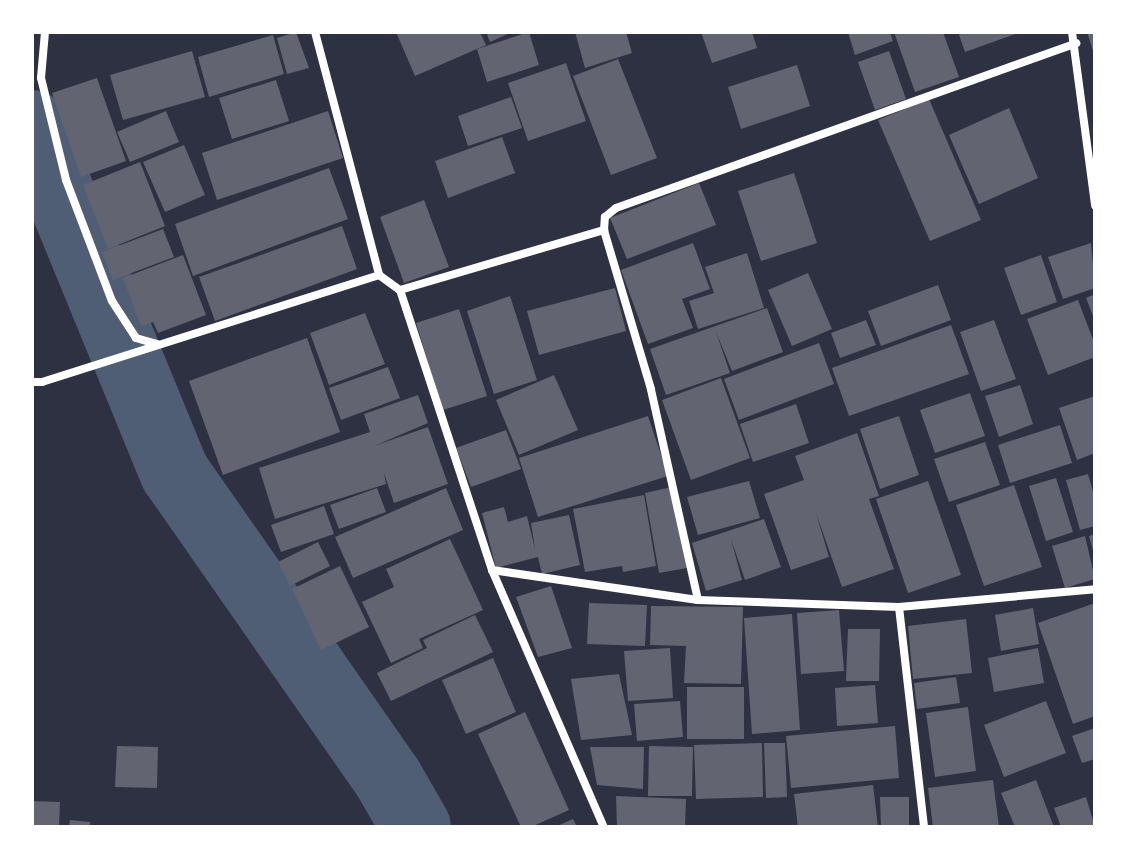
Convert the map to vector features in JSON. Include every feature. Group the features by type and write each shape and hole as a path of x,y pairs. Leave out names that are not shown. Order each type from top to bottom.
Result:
{"street":[{"path":"45,32 41,78 66,180 112,301 131,333 147,344 161,344"},
{"path":"315,32 379,275 400,290 492,570 604,827"},
{"path":"1072,32 1076,43 1094,201"},
{"path":"698,600 655,402 604,230 605,217 616,208 1076,43"},
{"path":"400,290 604,230"},
{"path":"32,382 42,382 379,275"},
{"path":"492,570 698,600 899,607 1095,589"},
{"path":"899,607 924,827"}],"building":[{"path":"296,32 309,68 287,74 277,38"},
{"path":"396,32 480,32 486,45 415,76"},
{"path":"486,32 512,32 490,42"},
{"path":"529,32 539,65 487,82 477,49"},
{"path":"575,32 626,32 632,53 585,68"},
{"path":"701,32 752,32 757,48 712,63"},
{"path":"848,32 890,32 893,41 855,55"},
{"path":"894,32 943,32 959,77 915,92"},
{"path":"958,32 1021,32 965,52"},
{"path":"1087,32 1095,32 1095,54 1094,54"},
{"path":"273,35 284,74 209,97 198,57"},
{"path":"192,51 205,97 123,120 110,75"},
{"path":"889,51 906,99 875,110 858,62"},
{"path":"618,59 657,158 611,175 573,76"},
{"path":"566,63 586,121 528,141 508,83"},
{"path":"797,65 810,106 741,129 728,87"},
{"path":"97,78 126,161 81,177 52,93"},
{"path":"276,80 289,121 232,139 219,98"},
{"path":"511,97 522,128 468,146 458,116"},
{"path":"929,99 981,220 930,241 878,120"},
{"path":"1009,108 1038,178 979,204 949,135"},
{"path":"166,111 179,142 130,162 117,132"},
{"path":"328,111 343,158 217,200 202,153"},
{"path":"502,137 515,173 448,198 435,161"},
{"path":"184,145 205,195 165,212 143,162"},
{"path":"140,162 165,226 108,249 83,185"},
{"path":"329,168 348,219 193,276 175,224"},
{"path":"794,173 817,243 761,261 738,191"},
{"path":"699,183 716,225 627,259 610,218"},
{"path":"424,200 449,267 404,283 380,217"},
{"path":"342,226 357,269 215,321 199,277"},
{"path":"163,229 174,257 113,280 102,252"},
{"path":"693,243 710,289 682,299 693,328 648,344 621,270"},
{"path":"1091,243 1095,288 1063,299 1048,257"},
{"path":"747,253 764,308 698,329 689,301 714,293 705,267"},
{"path":"183,255 206,315 158,333 153,322 141,326 123,278"},
{"path":"1041,255 1057,302 1021,315 1004,268"},
{"path":"808,273 832,329 792,346 768,290"},
{"path":"938,285 951,320 881,346 868,311"},
{"path":"615,288 626,331 539,355 527,311"},
{"path":"1095,294 1095,321 1086,298"},
{"path":"510,296 537,380 494,394 467,311"},
{"path":"1078,300 1095,345 1095,357 1048,375 1027,319"},
{"path":"767,308 783,352 732,371 716,332 730,373 666,395 650,349"},
{"path":"459,309 487,396 443,410 416,323"},
{"path":"365,313 385,364 329,385 310,333"},
{"path":"866,320 876,345 840,358 831,333"},
{"path":"994,320 1016,379 981,391 960,332"},
{"path":"951,325 969,374 849,416 832,368"},
{"path":"307,338 340,432 223,475 189,381"},
{"path":"819,343 834,384 739,420 724,379"},
{"path":"388,367 400,398 341,420 329,388"},
{"path":"554,375 578,430 519,455 496,400"},
{"path":"721,378 750,458 691,480 662,400"},
{"path":"1020,385 1033,424 999,437 985,396"},
{"path":"970,393 985,436 935,453 920,410"},
{"path":"418,395 428,423 374,446 428,427 448,484 394,503 384,473 386,484 275,519 259,468 370,432 364,414"},
{"path":"1095,396 1095,453 1077,460 1059,408"},
{"path":"796,404 809,443 753,462 740,424"},
{"path":"648,416 668,476 538,517 519,458"},
{"path":"899,416 919,475 880,489 860,429"},
{"path":"1060,425 1072,463 1010,483 998,445"},
{"path":"506,430 521,469 471,487 456,448"},
{"path":"857,433 879,496 869,499 894,569 842,587 816,513 829,557 791,570 764,494 804,480 795,456"},
{"path":"985,442 1000,485 949,502 934,459"},
{"path":"1088,474 1095,499 1095,526 1080,530 1066,480"},
{"path":"1056,478 1073,532 1046,541 1029,486"},
{"path":"749,481 760,518 698,535 687,497"},
{"path":"928,481 961,575 908,593 876,499"},
{"path":"1014,485 1042,567 984,586 956,505"},
{"path":"672,487 687,568 659,573 645,493"},
{"path":"377,488 386,512 339,529 330,505"},
{"path":"446,488 463,530 353,578 335,537"},
{"path":"644,495 656,566 623,572 622,566 585,572 573,509"},
{"path":"324,506 334,534 281,552 271,525"},
{"path":"504,507 508,522 527,516 535,549 531,523 569,515 580,565 542,574 538,557 496,568 482,513"},
{"path":"764,519 781,567 745,580 731,539 742,580 706,591 692,543"},
{"path":"1095,534 1095,554 1094,554 1089,536"},
{"path":"1085,536 1095,579 1065,588 1052,546"},
{"path":"450,539 483,610 419,639 423,648 391,663 362,602 394,587 386,569"},
{"path":"318,542 330,566 290,586 278,562"},
{"path":"340,566 369,627 321,650 292,589"},
{"path":"551,586 572,648 538,657 516,597"},
{"path":"589,603 647,605 645,646 587,644"},
{"path":"1095,603 1095,716 1073,724 1038,623"},
{"path":"651,606 743,607 741,684 684,683 686,646 650,645"},
{"path":"1033,608 1039,644 1001,651 995,615"},
{"path":"839,610 844,671 801,674 797,613"},
{"path":"792,614 800,730 752,734 744,618"},
{"path":"475,615 493,652 391,701 377,673 427,648 423,640"},
{"path":"966,619 972,673 913,679 908,626"},
{"path":"848,629 880,629 879,681 846,681"},
{"path":"670,648 673,698 628,701 624,651"},
{"path":"1038,648 1044,683 994,692 988,658"},
{"path":"493,658 516,712 466,734 442,680"},
{"path":"619,674 632,735 581,740 571,679"},
{"path":"956,677 960,703 917,709 914,683"},
{"path":"875,685 878,723 837,726 835,688"},
{"path":"687,687 744,687 744,739 687,739"},
{"path":"680,701 683,737 637,741 634,704"},
{"path":"1046,701 1066,753 1004,777 984,725"},
{"path":"968,707 976,771 935,777 926,713"},
{"path":"525,712 569,810 531,827 521,827 478,734"},
{"path":"895,726 899,778 791,788 786,736"},
{"path":"1095,728 1095,759 1082,763 1072,736"},
{"path":"762,743 763,797 696,799 694,745"},
{"path":"764,743 785,743 787,797 766,798"},
{"path":"117,746 158,747 157,788 115,787"},
{"path":"649,746 693,747 692,796 648,796"},
{"path":"590,747 644,747 643,789 597,785"},
{"path":"993,780 999,827 933,827 928,788"},
{"path":"1036,780 1054,827 1015,827 1001,793"},
{"path":"873,785 878,827 798,827 794,794"},
{"path":"616,796 686,799 685,827 617,827"},
{"path":"880,797 909,797 909,827 881,827"},
{"path":"1086,797 1095,827 1061,827 1054,808"},
{"path":"32,801 60,802 59,827 32,827"},
{"path":"573,819 577,827 555,827"},
{"path":"70,820 90,822 90,827 69,827"}],"waterway":[{"path":"32,125 175,473 389,780 416,827"}]}
